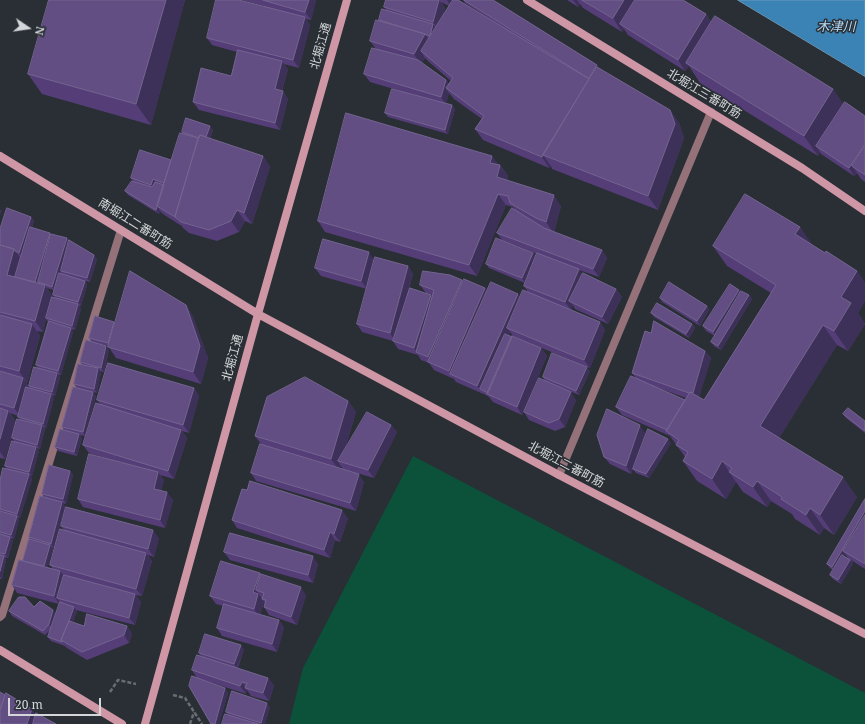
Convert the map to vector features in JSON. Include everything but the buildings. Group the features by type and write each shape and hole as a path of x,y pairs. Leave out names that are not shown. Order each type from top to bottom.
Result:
{"street":[{"name":"北堀江通","path":"146,724 258,314 347,0"},
{"name":"北堀江三番町筋","path":"527,0 802,168 865,211"},
{"path":"559,475 711,112"},
{"name":"南堀江二番町筋","path":"0,156 258,314"},
{"path":"0,617 2,616 121,230"},
{"name":"北堀江二番町筋","path":"258,314 559,475 865,634"},
{"path":"0,650 122,724"}],"path":[{"path":"185,698 202,724"},
{"path":"190,724 194,712"}],"green space":[{"path":"413,456 865,693 865,724 289,724 303,668"}],"water":[{"name":"木津川","path":"738,0 865,0 865,76"}]}
